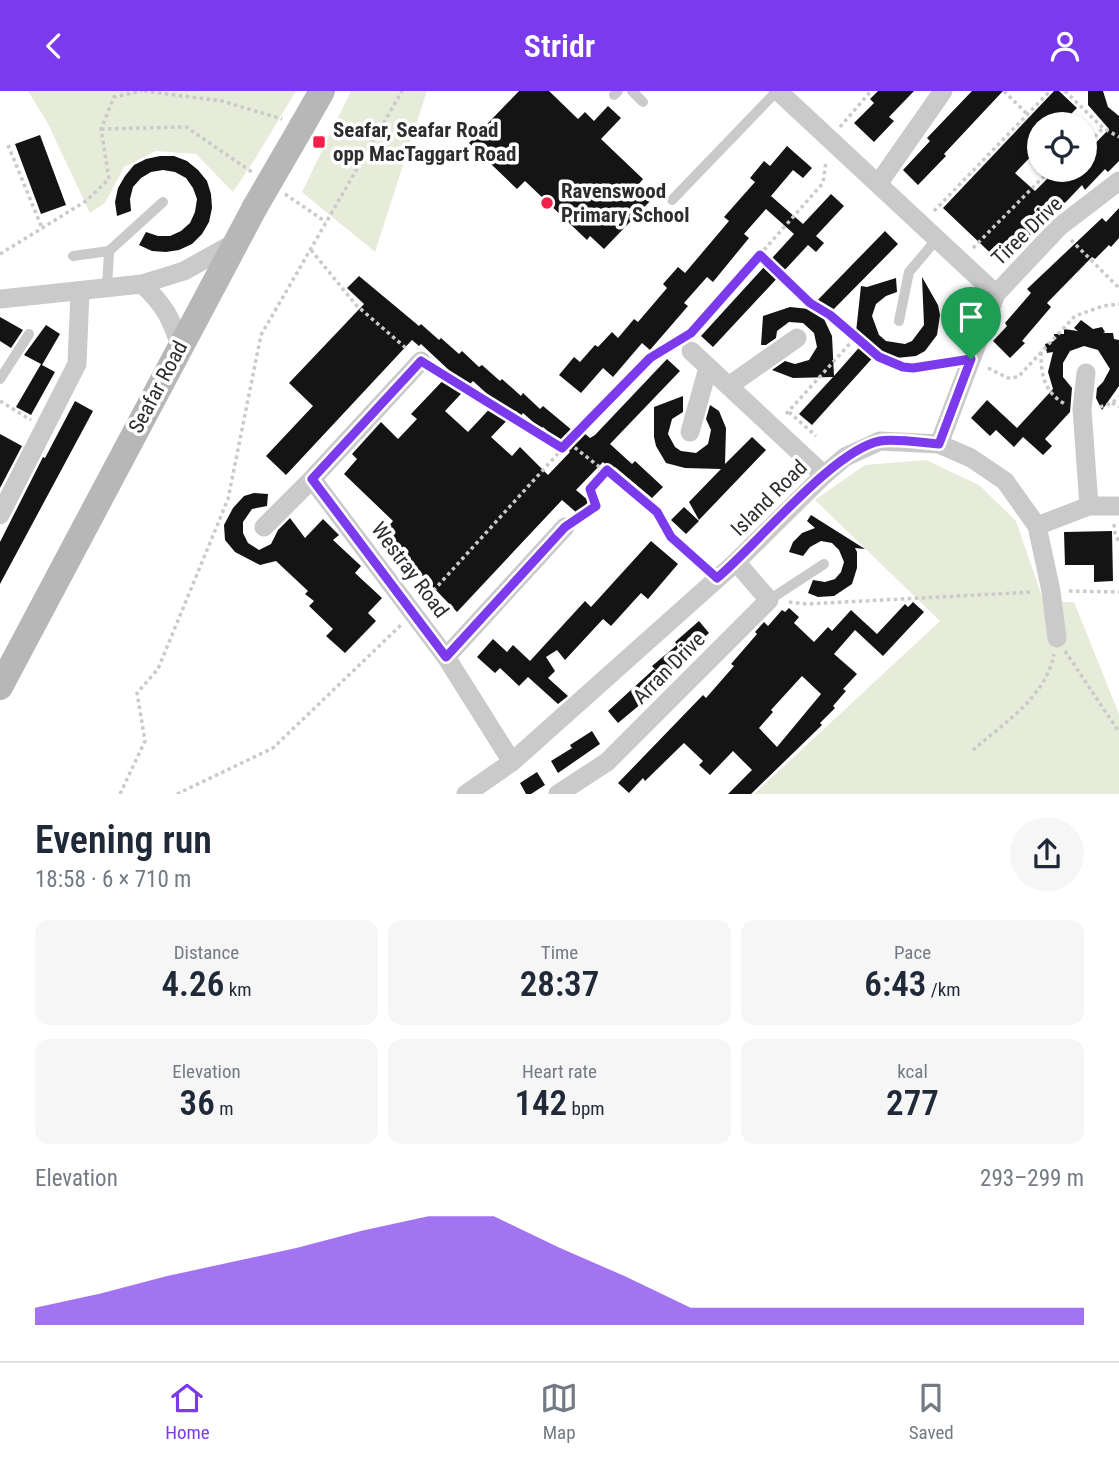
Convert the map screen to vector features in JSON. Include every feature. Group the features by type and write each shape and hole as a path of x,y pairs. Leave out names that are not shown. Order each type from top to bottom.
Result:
{"street":[{"name":"Seafar Road","path":"0,687 234,243 322,91"},
{"path":"777,91 996,294"},
{"path":"878,184 943,91"},
{"name":"Tiree Drive","path":"939,444 996,294 1059,227 1119,181"},
{"path":"0,299 142,284 184,271 234,243"},
{"path":"142,284 162,303 180,346"},
{"path":"0,515 77,364 80,292"},
{"path":"730,385 797,338"},
{"path":"691,351 824,475"},
{"path":"264,527 421,361"},
{"path":"690,432 708,368"},
{"path":"1086,373 1082,409 1089,506"},
{"name":"Island Road","path":"466,794 512,762 736,562 845,457 880,441 939,444 971,458 1005,481 1037,526 1051,591 1057,638"},
{"name":"Westray Road","path":"312,479 446,657 512,762"},
{"path":"1037,526 1089,506 1119,506"},
{"path":"446,657 565,527"},
{"path":"736,562 769,600"},
{"name":"Arran Drive","path":"558,794 607,762 769,600"}],"lane":[{"path":"632,91 643,102"},
{"path":"672,200 777,91"},
{"path":"73,256 108,251 163,202"},
{"path":"899,321 909,272 936,240"},
{"path":"107,289 108,251"},
{"path":"0,379 29,334"},
{"path":"769,600 824,564"}],"path":[{"path":"0,254 86,201 108,179 102,129 114,97 143,91 222,101 302,126"},
{"path":"120,794 145,741 136,693 158,669 228,499 261,335 402,91"},
{"path":"177,794 272,748 414,612 562,448 650,358 691,333 823,183 829,140 871,91"},
{"path":"920,225 1027,114 1004,91"},
{"path":"1029,112 1049,91"},
{"path":"1065,91 1102,128 1119,137"},
{"path":"102,129 186,127 262,178"},
{"path":"1097,134 1102,128"},
{"path":"8,145 42,228"},
{"path":"960,261 1038,182"},
{"path":"283,193 326,222"},
{"path":"1059,227 1119,288"},
{"path":"311,250 356,305 421,361 562,448 574,447 607,470 657,512 671,537 717,578"},
{"path":"760,255 810,303 830,315 879,357 903,367 913,368 971,359 1008,378 1018,377 1075,316 1103,306 1119,304"},
{"path":"1114,283 1119,279"},
{"path":"774,427 855,338"},
{"path":"0,401 45,428"},
{"path":"1112,403 1119,407"},
{"path":"789,412 816,436"},
{"path":"565,527 596,506 590,489 607,470"},
{"path":"769,600 807,604 1051,591 1119,593"},
{"path":"1057,638 1119,732"},
{"path":"973,750 1034,697 1052,665 1057,638"}],"green space":[{"path":"28,91 296,91 233,192 196,154 156,151 124,167 105,203 90,213 47,122"},
{"path":"351,91 427,91 375,252 302,192"},
{"path":"926,460 979,485 1016,521 1044,602 1074,602 1119,714 1119,794 754,794 940,621 815,500 865,465"}],"building":[{"path":"519,91 549,91 578,119 585,112 594,121 608,106 621,118 601,139 643,179 638,185 652,199 604,249 590,236 587,240 525,181 517,189 469,143"},
{"path":"878,91 914,91 889,117 894,121 874,142 854,123 874,103 870,99"},
{"path":"972,91 1003,91 918,185 903,170 930,141 927,138"},
{"path":"1054,91 1059,91 1077,108 1073,112 1034,112"},
{"path":"1088,91 1103,91 1108,107 1119,116 1119,161 1108,172 1105,169 1097,177 1097,142 1109,129 1097,112 1088,105"},
{"path":"1027,119 1027,161 1015,173 1035,191 1044,182 1093,182 1085,190 1082,185 1063,205 1061,203 1002,264 943,208"},
{"path":"40,135 66,205 41,214 15,144"},
{"path":"787,146 812,168 803,178 793,170 771,196 803,224 831,194 844,206 816,236 824,243 816,252 808,245 713,347 701,336 794,234 766,209 744,234 749,238 713,282 707,277 684,303 688,306 650,350 642,343 613,377 603,368 581,393 559,375 574,357 580,362 595,345 598,347 612,332 618,338 634,319 638,322 667,288 663,284 678,267 685,273 729,221 724,217 755,182 750,178 764,161 770,166"},
{"path":"160,156 174,156 187,161 198,170 207,181 212,208 209,222 192,244 166,252 152,251 139,245 146,232 170,236 190,223 197,199 186,178 175,172 151,172 133,187 131,211 117,216 115,202 118,188 134,165"},
{"path":"1119,208 1119,238 1095,259 1092,257 1047,303 1051,307 1022,341 1025,343 1010,358 993,341 1031,293 1027,289 1102,218 1106,222"},
{"path":"885,231 898,244 824,319 832,336 834,376 864,342 855,341 861,286 867,287 896,278 897,292 876,304 872,316 879,335 886,341 905,344 912,341 924,325 922,277 938,305 940,315 937,335 925,351 916,356 896,358 877,353 812,425 799,414 833,377 793,378 772,370 785,361 795,364 809,360 817,347 814,333 803,323 789,322 777,331 776,338 766,345 761,345 763,316 790,307 809,309"},
{"path":"359,276 419,326 421,324 439,340 441,338 459,354 462,351 479,367 482,365 521,396 523,393 540,409 543,406 579,436 583,432 590,438 595,435 667,359 680,371 610,444 632,464 635,461 663,487 652,498 615,467 612,471 603,462 576,490 589,501 578,514 562,500 457,612 382,534 393,521 344,474 357,459 352,454 381,422 398,439 417,419 411,414 451,372 421,344 419,346 412,340 286,475 266,456 313,406 289,383 364,304 347,288","holes":["473,381 496,402 468,432 445,411","516,411 521,416 523,413 541,429 543,427 570,452 548,475 520,447 512,456 491,437"]},
{"path":"0,317 23,330 11,348 0,341"},
{"path":"1081,320 1093,329 1102,327 1105,332 1103,333 1113,333 1114,339 1119,340 1119,386 1102,410 1096,398 1097,388 1110,369 1098,350 1084,346 1070,351 1063,363 1063,377 1072,388 1070,412 1045,439 1052,446 1043,455 1023,437 1014,447 996,430 990,436 971,418 987,400 1017,428 1053,389 1048,372 1053,352 1047,353 1045,344 1054,341 1054,334 1064,334 1064,329 1078,331 1074,328"},
{"path":"46,325 60,334 42,365 55,372 31,415 16,407 41,364 24,355"},
{"path":"683,396 683,412 672,419 668,434 675,447 681,451 696,453 708,444 711,430 706,419 710,405 719,411 726,428 725,464 752,437 766,450 699,520 689,502 721,469 685,468 666,463 654,437 654,407"},
{"path":"75,401 93,411 0,584 0,542"},
{"path":"0,434 22,446 0,488"},
{"path":"254,493 268,494 267,506 252,509 243,522 243,533 248,543 259,550 271,544 278,530 290,518 305,538 323,519 339,535 333,540 361,566 355,573 382,598 368,613 376,621 345,653 326,636 333,629 309,606 314,601 305,594 308,591 276,561 260,565 235,552 225,540 224,525 233,508 244,496"},
{"path":"684,507 699,521 686,534 671,520"},
{"path":"811,515 865,549 855,548 857,568 852,584 834,596 818,597 808,593 813,580 825,582 835,579 841,572 844,562 839,550 832,543 821,541 810,547 803,556 789,552 793,542 802,533 815,528 807,521"},
{"path":"1112,531 1113,581 1094,582 1094,565 1065,565 1064,532"},
{"path":"651,541 678,564 648,599 641,593 611,626 603,619 565,660 557,650 546,657 555,671 548,678 568,696 558,704 528,677 519,686 500,668 495,673 477,657 493,639 507,652 513,645 530,661 585,601 591,607"},
{"path":"913,602 924,612 883,656 855,630 834,654 857,674 843,689 846,691 833,706 835,708 820,723 822,725 751,794 728,794 752,770 733,751 710,775 699,765 703,761 684,743 629,793 618,783 703,695 706,698 734,666 731,664 757,634 755,632 764,622 768,626 782,610 785,612 789,608 799,617 794,623 814,642 828,627 832,631 851,610 877,634 905,604 908,607","holes":["802,676 821,694 777,747 759,728 773,712 771,710"]},
{"path":"699,621 709,633 685,654 675,642"},
{"path":"677,645 687,657 662,677 652,666"},
{"path":"654,669 664,681 641,700 633,692 642,703 618,723 608,711"},
{"path":"592,731 600,744 558,773 551,761 572,748 570,745"},
{"path":"537,772 545,785 531,794 526,794 520,783"}],"place":[{"name":"Seafar, Seafar Road opp MacTaggart Road","path":"319,142"},
{"name":"Ravenswood Primary School","path":"547,203"}],"route":[{"path":"760,255 810,303 830,315 879,357 903,367 913,368 971,359 939,444 880,441 845,457 717,578 671,537 657,512 607,470 590,489 596,506 565,527 446,657 312,479 421,361 562,448 650,358 691,333 760,255"}]}
